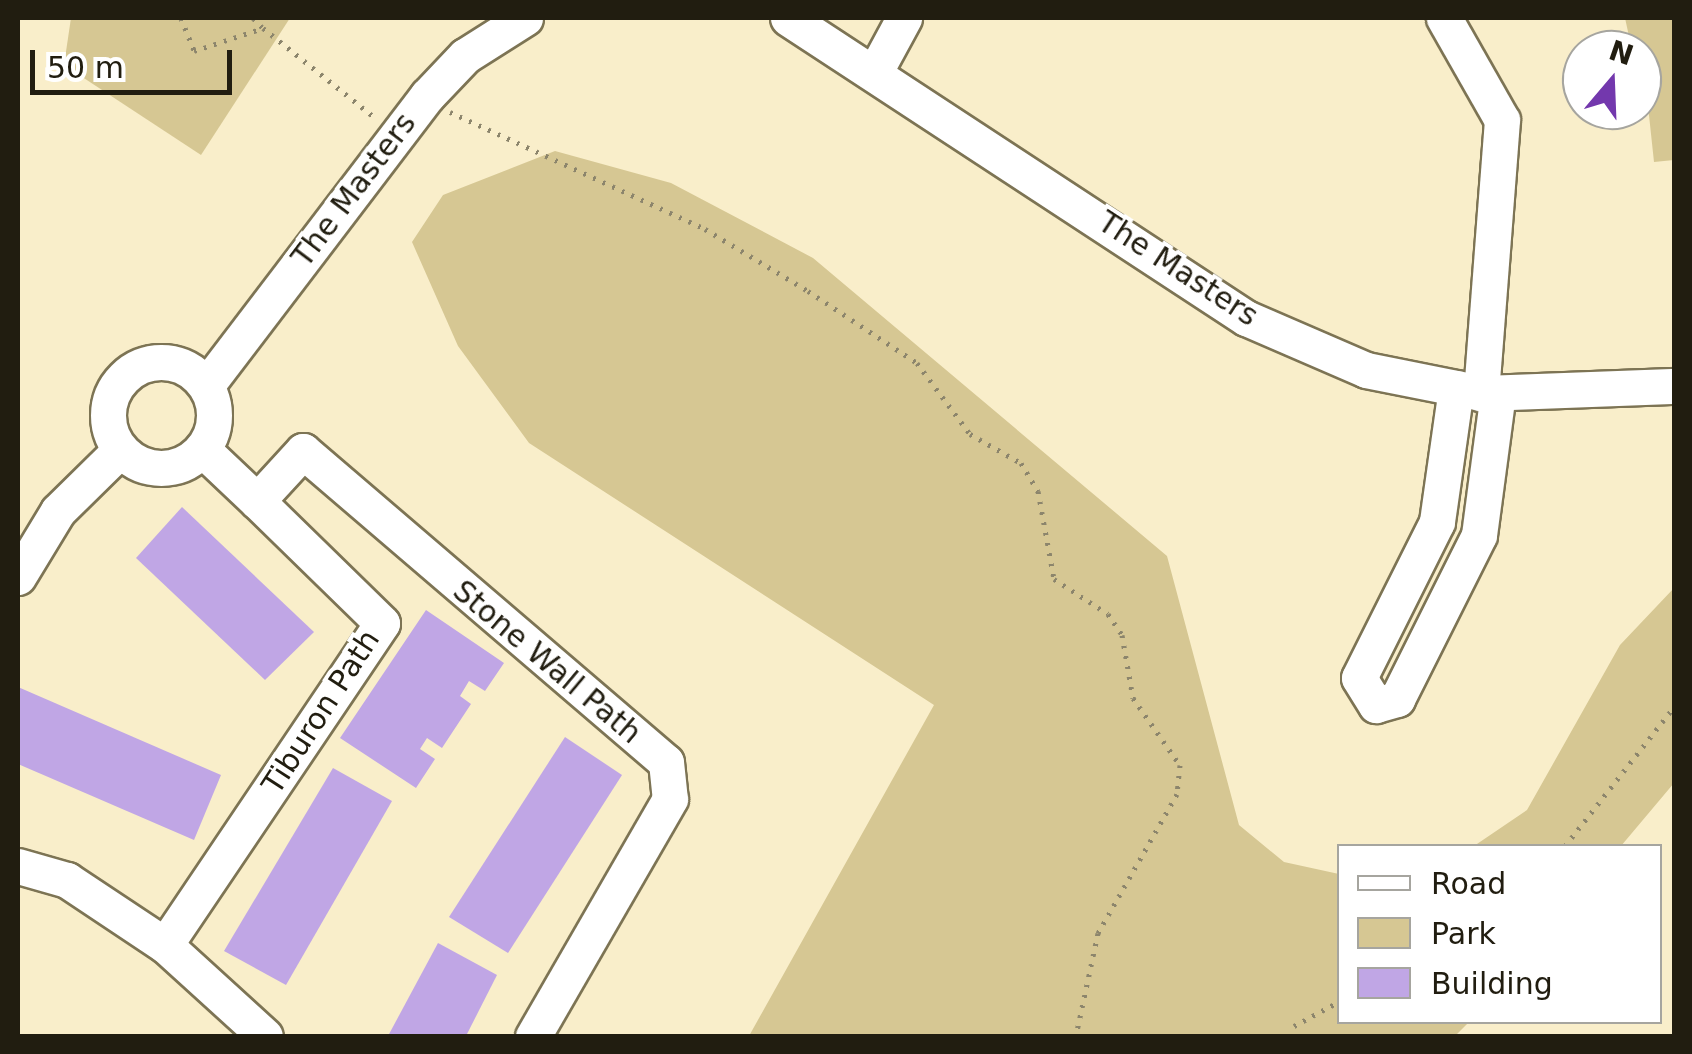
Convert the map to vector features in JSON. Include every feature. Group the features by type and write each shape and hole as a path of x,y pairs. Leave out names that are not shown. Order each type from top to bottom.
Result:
{"street":[{"name":"The Masters","path":"206,386 428,96 465,56 525,18"},
{"name":"The Masters","path":"788,18 877,68 1246,318 1366,370 1478,392 1674,386"},
{"path":"877,68 904,18"},
{"path":"1444,18 1502,120 1478,392 1479,535 1397,699 1376,706 1358,678 1437,522 1478,392"},
{"path":"171,362 206,386 213,426 202,449 170,467 120,450 107,411 136,367 171,362"},
{"path":"202,449 257,501"},
{"path":"18,578 58,512 120,450"},
{"name":"Stone Wall Path","path":"257,501 302,452 666,762 670,800 533,1036"},
{"name":"Tiburon Path","path":"165,945 382,623 257,501"},
{"path":"18,866 67,880 165,945 266,1036"}],"path":[{"path":"181,18 194,51 212,52 263,28"},
{"path":"253,18 396,134"},
{"path":"428,96 472,128 705,228 808,291 917,363 970,434 1021,463 1038,491 1054,579 1108,614 1122,635 1133,698 1180,766 1177,794 1098,933 1076,1036"},
{"path":"1567,844 1674,708"},
{"path":"1294,1026 1337,1003"}],"green space":[{"path":"71,18 290,18 201,155 64,65"},
{"path":"1625,18 1674,18 1674,160 1654,162 1651,130 1662,130 1662,30 1628,30"},
{"path":"555,151 671,183 813,258 1167,556 1239,825 1284,862 1337,874 1337,1024 1467,1024 1455,1036 749,1036 934,705 529,443 458,346 412,242 443,195"},
{"path":"1674,588 1674,783 1623,844 1477,844 1527,810 1620,645"}],"building":[{"path":"182,507 314,632 265,680 136,558"},
{"path":"426,610 504,663 485,691 469,681 460,696 471,704 442,748 427,738 420,749 435,759 416,788 340,738"},
{"path":"18,687 221,775 194,840 18,764"},
{"path":"565,737 622,775 508,953 449,917"},
{"path":"333,768 392,801 286,985 224,951"},
{"path":"438,943 497,975 466,1036 388,1036"}]}
